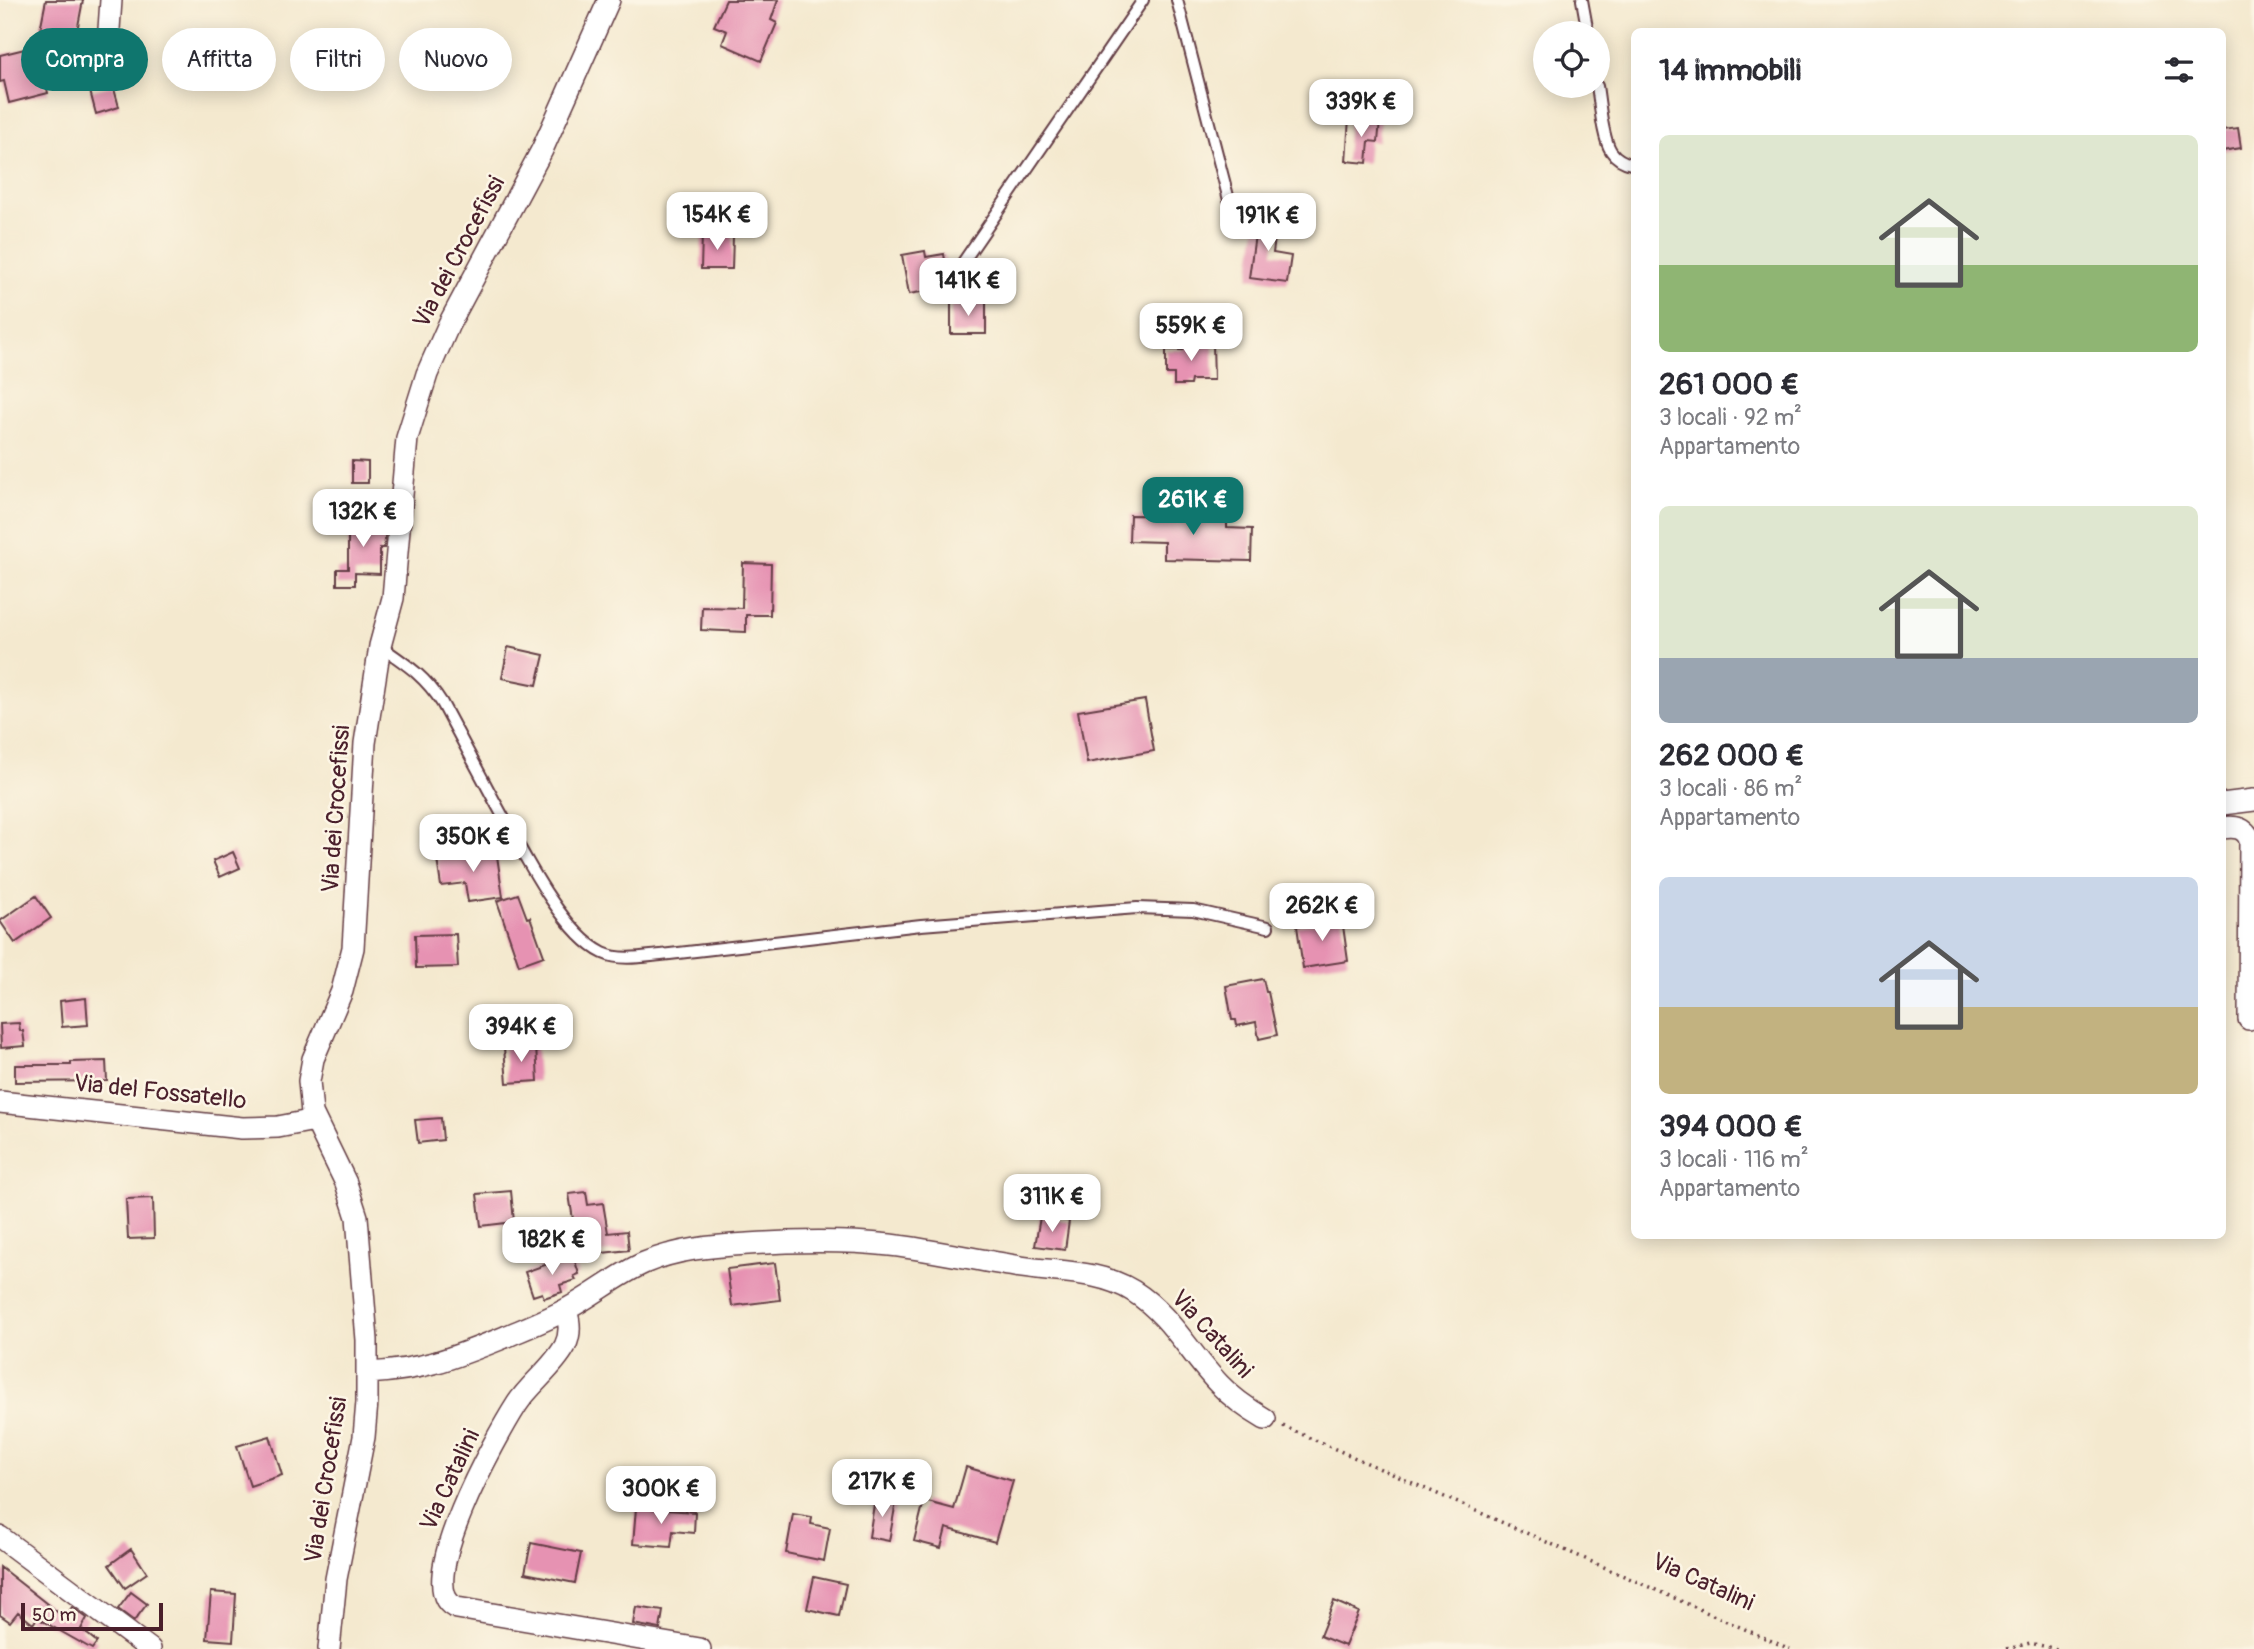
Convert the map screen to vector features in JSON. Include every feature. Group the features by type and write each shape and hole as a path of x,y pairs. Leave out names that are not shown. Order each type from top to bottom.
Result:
{"street":[{"path":"109,28 111,0"},
{"name":"Via dei Crocefissi","path":"329,1649 336,1579 364,1437 367,1340 357,1217 346,1183 315,1120 309,1094 310,1069 320,1038 342,991 353,948 363,769 380,646 393,598 407,438 440,343 542,149 609,0"},
{"path":"2226,804 2254,800"},
{"path":"2226,828 2241,828 2250,840 2249,1019"},
{"name":"Via del Fossatello","path":"0,1102 242,1128 315,1120"},
{"name":"Via Catalini","path":"368,1373 411,1370 448,1360 566,1310 647,1262 690,1250 801,1241 880,1244 1083,1274 1119,1283 1154,1306 1177,1330 1218,1384 1265,1419"},
{"name":"Via Catalini","path":"566,1310 570,1327 566,1344 515,1407 456,1523 443,1565 444,1598 457,1608 701,1649"},
{"path":"0,1537 150,1649"}],"lane":[{"path":"946,287 1143,0"},
{"path":"1177,0 1229,200"},
{"path":"1582,0 1586,21"},
{"path":"1599,98 1611,152 1621,161 1631,164"},
{"path":"380,646 429,683 548,892 581,937 608,955 621,958 661,956 911,926 1137,908 1193,910 1268,927"}],"path":[{"name":"Via Catalini","path":"1265,1419 1790,1649"},
{"path":"2007,1649 2030,1643 2057,1649"}],"water":[{"path":"897,1468 911,1470 907,1500 893,1499"}],"building":[{"path":"46,0 83,0 78,28 40,28"},
{"path":"726,0 778,0 771,20 777,23 761,61 722,44 727,31 714,26"},
{"path":"21,50 21,91 48,93 9,103 4,81 0,82 0,55"},
{"path":"90,91 115,91 119,107 96,114"},
{"path":"1349,118 1380,120 1378,142 1369,141 1367,163 1346,161"},
{"path":"2238,128 2241,148 2226,150 2226,130"},
{"path":"1258,213 1278,216 1273,253 1291,256 1287,283 1249,278"},
{"path":"702,235 733,236 732,269 701,269"},
{"path":"925,251 926,257 944,254 947,272 938,289 909,294 902,255"},
{"path":"951,301 986,301 986,334 951,334"},
{"path":"1213,343 1214,380 1191,380 1190,385 1174,385 1174,374 1166,374 1166,350 1183,350 1184,344"},
{"path":"352,461 368,462 368,483 352,483"},
{"path":"1130,515 1208,516 1208,520 1227,520 1227,528 1252,529 1251,561 1164,559 1164,542 1129,541"},
{"path":"348,520 387,520 384,548 380,548 380,574 355,573 355,585 337,585 337,569 348,569"},
{"path":"743,563 771,564 770,615 746,615 746,632 701,630 702,607 742,608"},
{"path":"508,647 544,655 537,685 502,678"},
{"path":"1145,700 1154,751 1087,763 1078,711"},
{"path":"496,849 503,897 468,902 465,883 441,886 437,859"},
{"path":"233,852 240,868 220,877 213,861"},
{"path":"518,894 527,918 530,917 544,956 519,965 497,901"},
{"path":"36,896 51,918 15,943 0,921"},
{"path":"1342,919 1348,961 1303,968 1297,926"},
{"path":"456,934 458,967 416,968 415,935"},
{"path":"1263,979 1277,1035 1259,1039 1256,1022 1237,1026 1236,1020 1232,1020 1226,986"},
{"path":"86,998 88,1025 62,1027 60,1001"},
{"path":"19,1023 25,1046 1,1048 0,1024"},
{"path":"536,1046 538,1081 507,1083 504,1048"},
{"path":"106,1061 107,1081 15,1082 15,1065 71,1065 71,1062"},
{"path":"441,1118 443,1140 418,1143 415,1120"},
{"path":"511,1191 514,1222 481,1226 477,1194"},
{"path":"586,1192 588,1205 603,1203 608,1233 627,1231 629,1250 584,1255 580,1225 574,1226 569,1194"},
{"path":"153,1198 154,1238 128,1239 126,1199"},
{"path":"1040,1217 1069,1221 1065,1250 1035,1246"},
{"path":"573,1255 579,1274 574,1276 576,1280 560,1285 562,1292 544,1298 542,1293 533,1296 525,1272"},
{"path":"775,1263 780,1300 732,1306 727,1269"},
{"path":"270,1436 282,1475 250,1486 237,1446"},
{"path":"966,1467 1013,1481 995,1542 946,1528 941,1548 914,1541 924,1501 954,1509"},
{"path":"875,1498 896,1502 889,1541 869,1537"},
{"path":"636,1508 695,1512 694,1533 673,1531 671,1547 633,1544"},
{"path":"793,1514 812,1517 811,1524 830,1528 824,1561 786,1553"},
{"path":"531,1543 581,1553 575,1583 525,1573"},
{"path":"131,1549 147,1573 125,1588 109,1565"},
{"path":"0,1567 65,1618 72,1607 87,1618 81,1629 97,1642 92,1649 37,1618 33,1624 18,1612 10,1622 0,1615"},
{"path":"814,1577 846,1584 839,1616 807,1609"},
{"path":"131,1592 147,1604 134,1621 118,1609"},
{"path":"211,1592 236,1594 233,1641 207,1639"},
{"path":"1334,1601 1359,1612 1345,1646 1320,1636"},
{"path":"636,1607 663,1611 660,1629 633,1624"}]}
